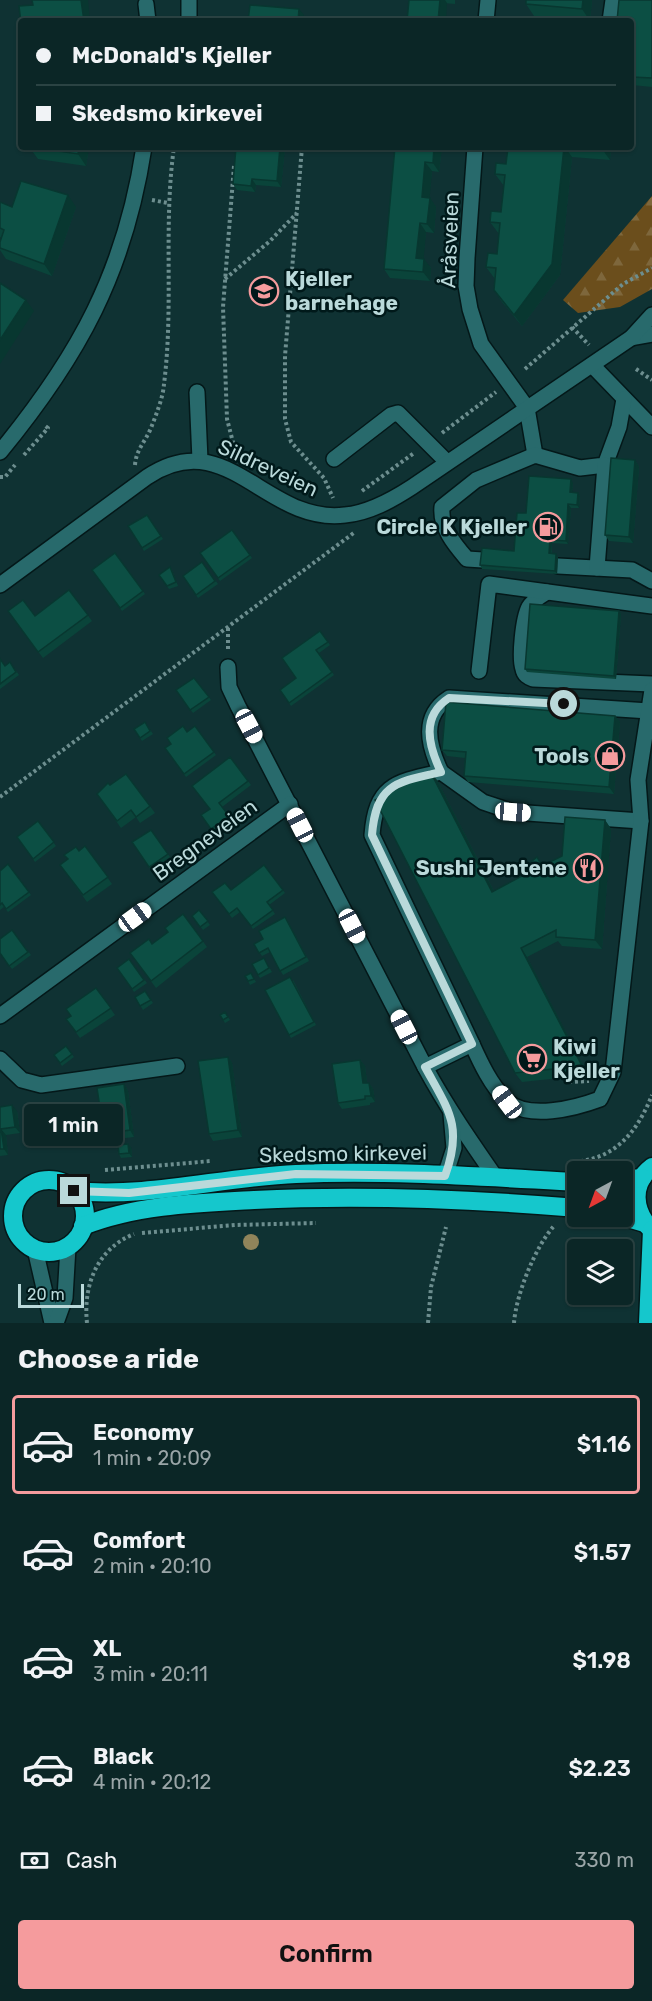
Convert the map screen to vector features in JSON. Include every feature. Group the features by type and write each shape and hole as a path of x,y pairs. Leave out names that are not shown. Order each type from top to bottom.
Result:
{"highway":[{"path":"647,1172 636,1196 640,1215 650,1228 648,1323"},
{"name":"Skedsmo kirkevei","path":"74,1191 122,1193 296,1174 445,1176 567,1181"},
{"path":"0,1232 18,1235 35,1249 51,1252 75,1241 83,1226 84,1207 74,1191 66,1184 45,1180 25,1189 18,1197 13,1216 18,1235"},
{"path":"0,1204 18,1197"},
{"name":"Skedsmo kirkevei","path":"83,1226 131,1212 223,1202 300,1198 393,1199 567,1207"},
{"path":"633,1221 650,1228"}],"street":[{"path":"189,0 189,18"},
{"path":"486,18 488,0"},
{"path":"610,18 613,0"},
{"path":"146,4 148,18"},
{"path":"0,452 40,403 80,342 102,298 133,208 143,150"},
{"name":"Åråsveien","path":"476,150 467,258 470,309 481,344 527,408"},
{"path":"535,455 527,408 631,338 652,315"},
{"path":"631,338 652,334"},
{"path":"592,365 652,427"},
{"path":"197,392 200,460"},
{"path":"597,568 605,465 619,427 624,399"},
{"name":"Sildreveien","path":"0,585 134,487 170,464 200,460 226,468 297,508 328,516 343,516 358,513 394,498 527,408"},
{"path":"334,459 391,415 398,413 447,462"},
{"path":"483,560 467,559 461,552 441,518 441,507 476,480 535,455 580,468 605,465"},
{"path":"558,566 632,570 652,581"},
{"path":"479,671 489,584 652,606"},
{"path":"548,592 532,602 527,609 522,669 526,676 546,680 652,684"},
{"name":"Bregneveien","path":"228,667 229,687 425,1067 450,1114 469,1136 496,1178"},
{"path":"441,772 398,782 383,795 374,812 372,835 485,1072 507,1102 527,1111 573,1109 600,1099 613,1072 641,821 638,780 652,690"},
{"path":"641,821 513,812 483,802 441,772 433,756 430,720 436,706 449,698 649,711"},
{"name":"Bregneveien","path":"0,1017 290,804"},
{"path":"425,1067 472,1044"},
{"path":"0,1059 22,1080 41,1084 177,1066"},
{"name":"Bregneveien","path":"445,1176 454,1148 450,1114"},
{"path":"54,1323 65,1298 68,1246"},
{"path":"35,1249 54,1323"}],"path":[{"path":"134,487 136,454 151,429 164,387 169,311 168,203 174,150"},
{"path":"302,150 284,365 285,419 291,442 324,478 333,498"},
{"path":"234,166 225,279 224,340 227,419 236,455"},
{"path":"225,279 270,241 298,213"},
{"path":"525,369 623,284 652,268"},
{"path":"572,327 592,347"},
{"path":"636,369 652,380"},
{"path":"0,797 349,537 358,525"},
{"path":"228,626 228,667"},
{"path":"570,1160 603,1156 625,1140 642,1118 652,1095"},
{"path":"87,1323 85,1296 90,1280 99,1262 123,1238 134,1234 190,1228 316,1223"},
{"path":"514,1323 516,1304 537,1250 555,1225"},
{"path":"428,1323 431,1287 446,1227"}],"green space":[{"path":"652,196 652,289 620,307 578,313 563,300"}],"building":[{"path":"32,0 81,0 84,18 20,18 19,6 33,5"},
{"path":"409,0 440,0 438,18 407,18"},
{"path":"526,0 583,0 582,9 526,4"},
{"path":"619,0 652,0 652,78 634,77 634,18 617,18"},
{"path":"250,5 299,9 298,18 248,18"},
{"path":"51,150 79,150 78,154"},
{"path":"236,150 280,150 277,181 252,179 251,186 233,184"},
{"path":"395,150 434,150 433,163 425,162 422,197 430,198 427,224 420,223 416,258 424,259 423,272 384,269"},
{"path":"508,150 564,150 552,264 514,315 494,290 496,268 486,267 488,253 497,254 500,223 490,222 491,211 501,212 505,175 495,174 496,163 506,164"},
{"path":"21,181 68,195 44,264 0,248 4,230 0,228 0,202 12,207"},
{"path":"0,283 26,300 0,340"},
{"path":"611,458 635,460 629,537 605,535"},
{"path":"529,476 571,479 570,492 578,493 577,505 568,504 566,541 550,540 549,553 556,554 555,571 480,565 482,548 514,551 517,513 526,513"},
{"path":"147,515 161,536 142,548 128,526"},
{"path":"232,530 250,555 218,578 200,553"},
{"path":"115,553 143,591 120,608 92,570"},
{"path":"202,562 215,581 196,595 183,576"},
{"path":"170,567 176,582 167,586 159,575"},
{"path":"69,590 88,615 38,652 8,611 23,600 35,616"},
{"path":"530,604 619,611 614,676 525,669"},
{"path":"320,631 328,642 316,650 332,672 289,703 280,690 296,678 282,658"},
{"path":"0,659 5,666 10,662 16,672 0,684"},
{"path":"194,678 209,697 190,710 176,690"},
{"path":"446,702 615,716 609,787 464,776 466,752 442,750"},
{"path":"145,722 150,731 140,738 134,729"},
{"path":"183,726 187,732 195,726 214,752 184,774 165,748 171,744 167,738"},
{"path":"230,757 248,781 219,803 229,816 211,829 201,815 210,809 192,786"},
{"path":"430,771 492,892 524,875 521,870 537,857 542,866 562,856 565,817 605,820 595,940 556,937 556,930 521,948 582,1066 515,1073 375,800"},
{"path":"126,774 150,806 136,817 131,810 117,821 97,794 108,783 110,785"},
{"path":"38,821 54,842 33,859 17,837"},
{"path":"151,830 168,854 149,867 132,842"},
{"path":"85,846 108,877 83,895 60,865 68,859 64,855 76,847 79,851"},
{"path":"8,864 29,892 6,909 2,903 0,905 0,871"},
{"path":"264,865 283,890 267,902 273,910 251,926 237,908 229,914 212,892 225,883 231,890"},
{"path":"199,910 208,921 200,927 192,916"},
{"path":"183,914 203,941 151,981 130,953 149,939 152,944 168,932 165,928"},
{"path":"285,917 306,957 280,971 268,948 259,953 254,944 263,939 259,931"},
{"path":"12,930 28,952 9,966 0,953 0,939"},
{"path":"264,958 269,968 258,975 252,964"},
{"path":"129,959 144,980 132,989 117,968"},
{"path":"251,973 254,979 248,981 245,976"},
{"path":"290,977 314,1022 289,1035 265,990"},
{"path":"96,988 111,1008 76,1032 66,1019 71,1016 66,1009"},
{"path":"145,991 151,1000 140,1006 135,997"},
{"path":"225,1012 228,1017 223,1020 220,1015"},
{"path":"66,1046 72,1054 60,1063 54,1055"},
{"path":"228,1057 238,1130 209,1134 198,1061"},
{"path":"360,1060 363,1083 369,1083 371,1096 338,1103 332,1064"},
{"path":"124,1084 130,1130 104,1134 97,1088"},
{"path":"12,1105 15,1127 1,1129 4,1149 0,1149 0,1107"},
{"path":"71,1116 74,1140 54,1142 52,1119"},
{"path":"46,1119 49,1140 28,1143 25,1122"},
{"path":"128,1144 129,1153 119,1154 118,1145"}],"place":[{"name":"Kjeller barnehage","path":"264,291"},
{"name":"Circle K Kjeller","path":"548,527"},
{"name":"Tools","path":"610,756"},
{"name":"Sushi Jentene","path":"588,868"},
{"name":"Kiwi Kjeller","path":"532,1059"}],"route":[{"path":"74,1191 129,1193 217,1181 296,1174 445,1176 454,1148 450,1114 425,1067 472,1044 372,835 374,812 383,795 398,782 441,772 433,756 430,720 436,706 449,698 564,704"}]}
